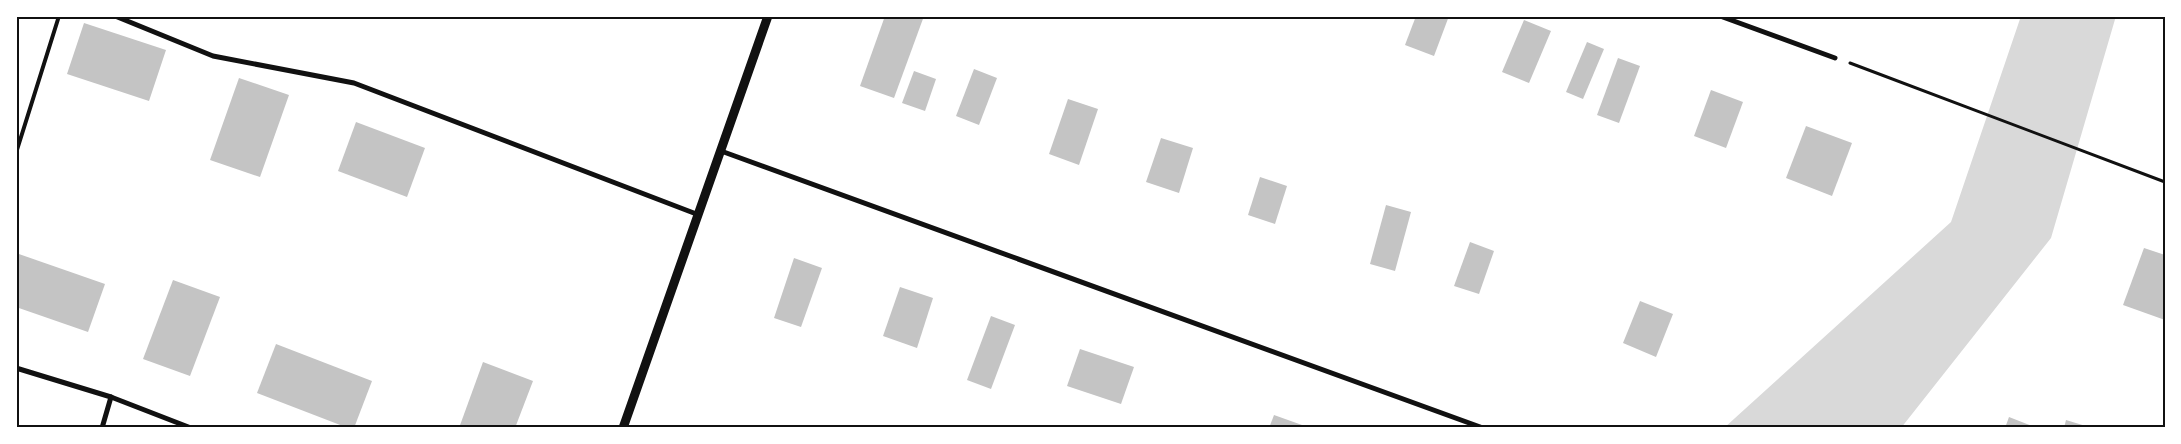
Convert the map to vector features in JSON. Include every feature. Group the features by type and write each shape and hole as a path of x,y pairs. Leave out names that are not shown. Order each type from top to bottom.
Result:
{"street":[{"path":"115,16 213,56 354,84 698,215"},
{"path":"623,428 768,16"},
{"path":"1720,16 1836,58"},
{"path":"721,151 1483,428"},
{"path":"16,368 111,397 191,428"},
{"path":"102,428 111,397"}],"lane":[{"path":"16,153 59,16"}],"path":[{"path":"1836,58 2165,182"}],"shaded area":[{"path":"2021,16 2116,16 2051,238 1901,428 1724,428 1951,222"}],"building":[{"path":"885,16 924,16 894,98 860,86"},
{"path":"1416,16 1449,16 1434,56 1405,45"},
{"path":"1524,20 1551,31 1529,83 1502,72"},
{"path":"84,23 166,50 149,101 67,74"},
{"path":"1587,42 1604,49 1583,99 1566,92"},
{"path":"1618,58 1640,66 1619,123 1597,115"},
{"path":"974,69 997,78 979,125 956,116"},
{"path":"914,71 936,79 925,111 902,103"},
{"path":"239,78 289,95 260,177 210,160"},
{"path":"1711,90 1743,102 1726,148 1694,136"},
{"path":"1068,99 1098,109 1079,165 1049,154"},
{"path":"356,122 425,148 407,197 338,171"},
{"path":"1806,126 1852,143 1832,196 1786,178"},
{"path":"1161,138 1193,148 1179,193 1146,182"},
{"path":"1260,177 1287,186 1275,224 1248,215"},
{"path":"1386,205 1411,212 1395,271 1370,264"},
{"path":"1470,242 1494,251 1479,294 1454,286"},
{"path":"2144,248 2165,255 2165,320 2123,305"},
{"path":"16,253 105,284 88,332 16,307"},
{"path":"794,258 822,268 801,327 774,318"},
{"path":"173,280 220,297 190,376 143,359"},
{"path":"900,287 933,298 917,348 883,336"},
{"path":"1640,301 1673,314 1656,357 1623,343"},
{"path":"991,316 1015,325 991,389 967,380"},
{"path":"276,344 372,381 354,428 348,428 257,393"},
{"path":"1080,349 1134,367 1121,404 1067,386"},
{"path":"483,362 533,381 515,428 459,428"},
{"path":"1274,415 1302,425 1301,428 1269,428"},
{"path":"2009,417 2037,428 2005,428"},
{"path":"2066,420 2089,427 2089,428 2064,428"}]}
